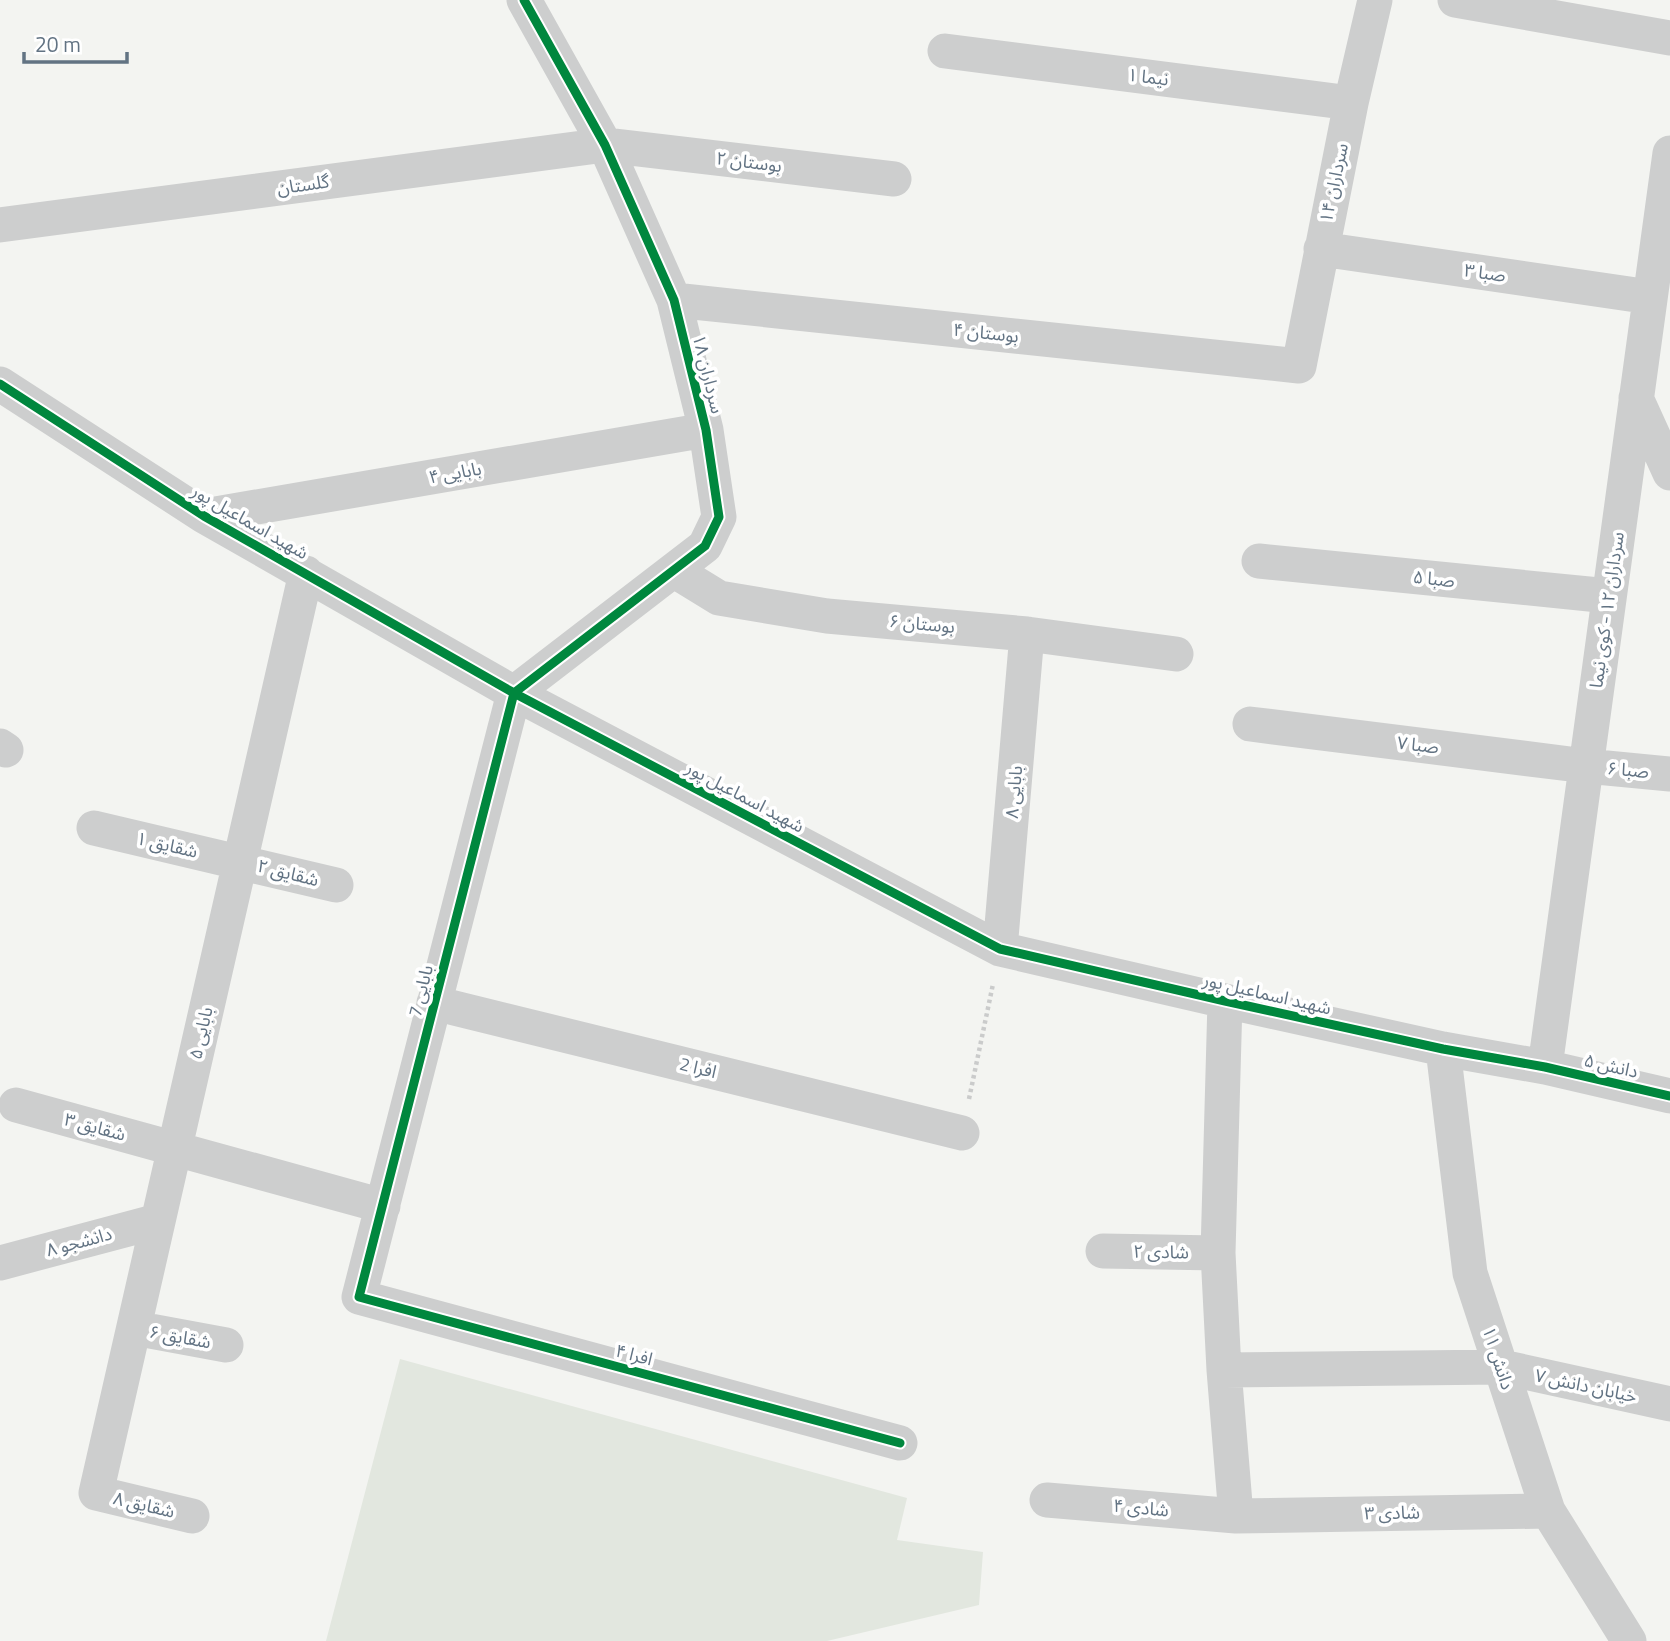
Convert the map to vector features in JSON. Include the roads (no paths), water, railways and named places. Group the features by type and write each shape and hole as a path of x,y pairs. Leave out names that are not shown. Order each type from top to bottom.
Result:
{"street":[{"name":"سرداران ۱۸","path":"514,693 705,546 719,517 706,430 674,300 605,145 524,0"},
{"name":"سرداران ۱۴","path":"1299,366 1351,103 1375,0"},
{"path":"1455,0 1670,38"},
{"name":"نیما ۱","path":"945,51 1351,103"},
{"name":"بوستان ۲","path":"605,145 894,179"},
{"name":"گلستان","path":"0,225 605,145"},
{"name":"سرداران ۱۲ - کوی نیما","path":"1545,1067 1670,153"},
{"name":"صبا ۳","path":"1321,249 1650,297"},
{"name":"بوستان ۴","path":"674,300 1299,366"},
{"name":"شهید اسماعیل پور","path":"0,384 204,516 514,693 1000,949 1225,1002 1443,1049 1545,1067"},
{"path":"1636,398 1670,473"},
{"name":"بابایی ۴","path":"204,516 706,430"},
{"name":"صبا ۵","path":"1259,561 1609,596"},
{"name":"بوستان ۶","path":"675,571 719,598 827,616 1027,634 1176,654"},
{"name":"بابایی ۵","path":"96,1493 306,573"},
{"name":"بابایی ۸","path":"1000,949 1027,634"},
{"name":"بابایی 7","path":"359,1297 514,693"},
{"name":"صبا ۷","path":"1250,724 1586,766"},
{"name":"صبا ۶","path":"1586,766 1670,774"},
{"name":"شقایق ۱","path":"94,828 240,862"},
{"name":"شقایق ۲","path":"240,862 336,885"},
{"path":"1225,1002 1218,1253 1236,1516"},
{"name":"افرا 2","path":"434,1003 962,1133"},
{"name":"دانش ۱۱","path":"1443,1049 1470,1273 1548,1511 1629,1641"},
{"name":"دانش ۵","path":"1545,1067 1670,1096"},
{"name":"شقایق ۳","path":"16,1105 383,1206"},
{"name":"دانشجو ۸","path":"0,1263 158,1221"},
{"name":"شادی ۲","path":"1103,1251 1218,1253"},
{"name":"افرا ۴","path":"359,1297 900,1443"},
{"name":"شقایق ۶","path":"134,1328 226,1345"},
{"name":"خیابان دانش ۷","path":"1224,1370 1502,1367 1670,1405"},
{"name":"شقایق ۸","path":"96,1493 192,1516"},
{"name":"شادی ۴","path":"1046,1500 1236,1516"},
{"name":"شادی ۳","path":"1236,1516 1548,1511"}]}
